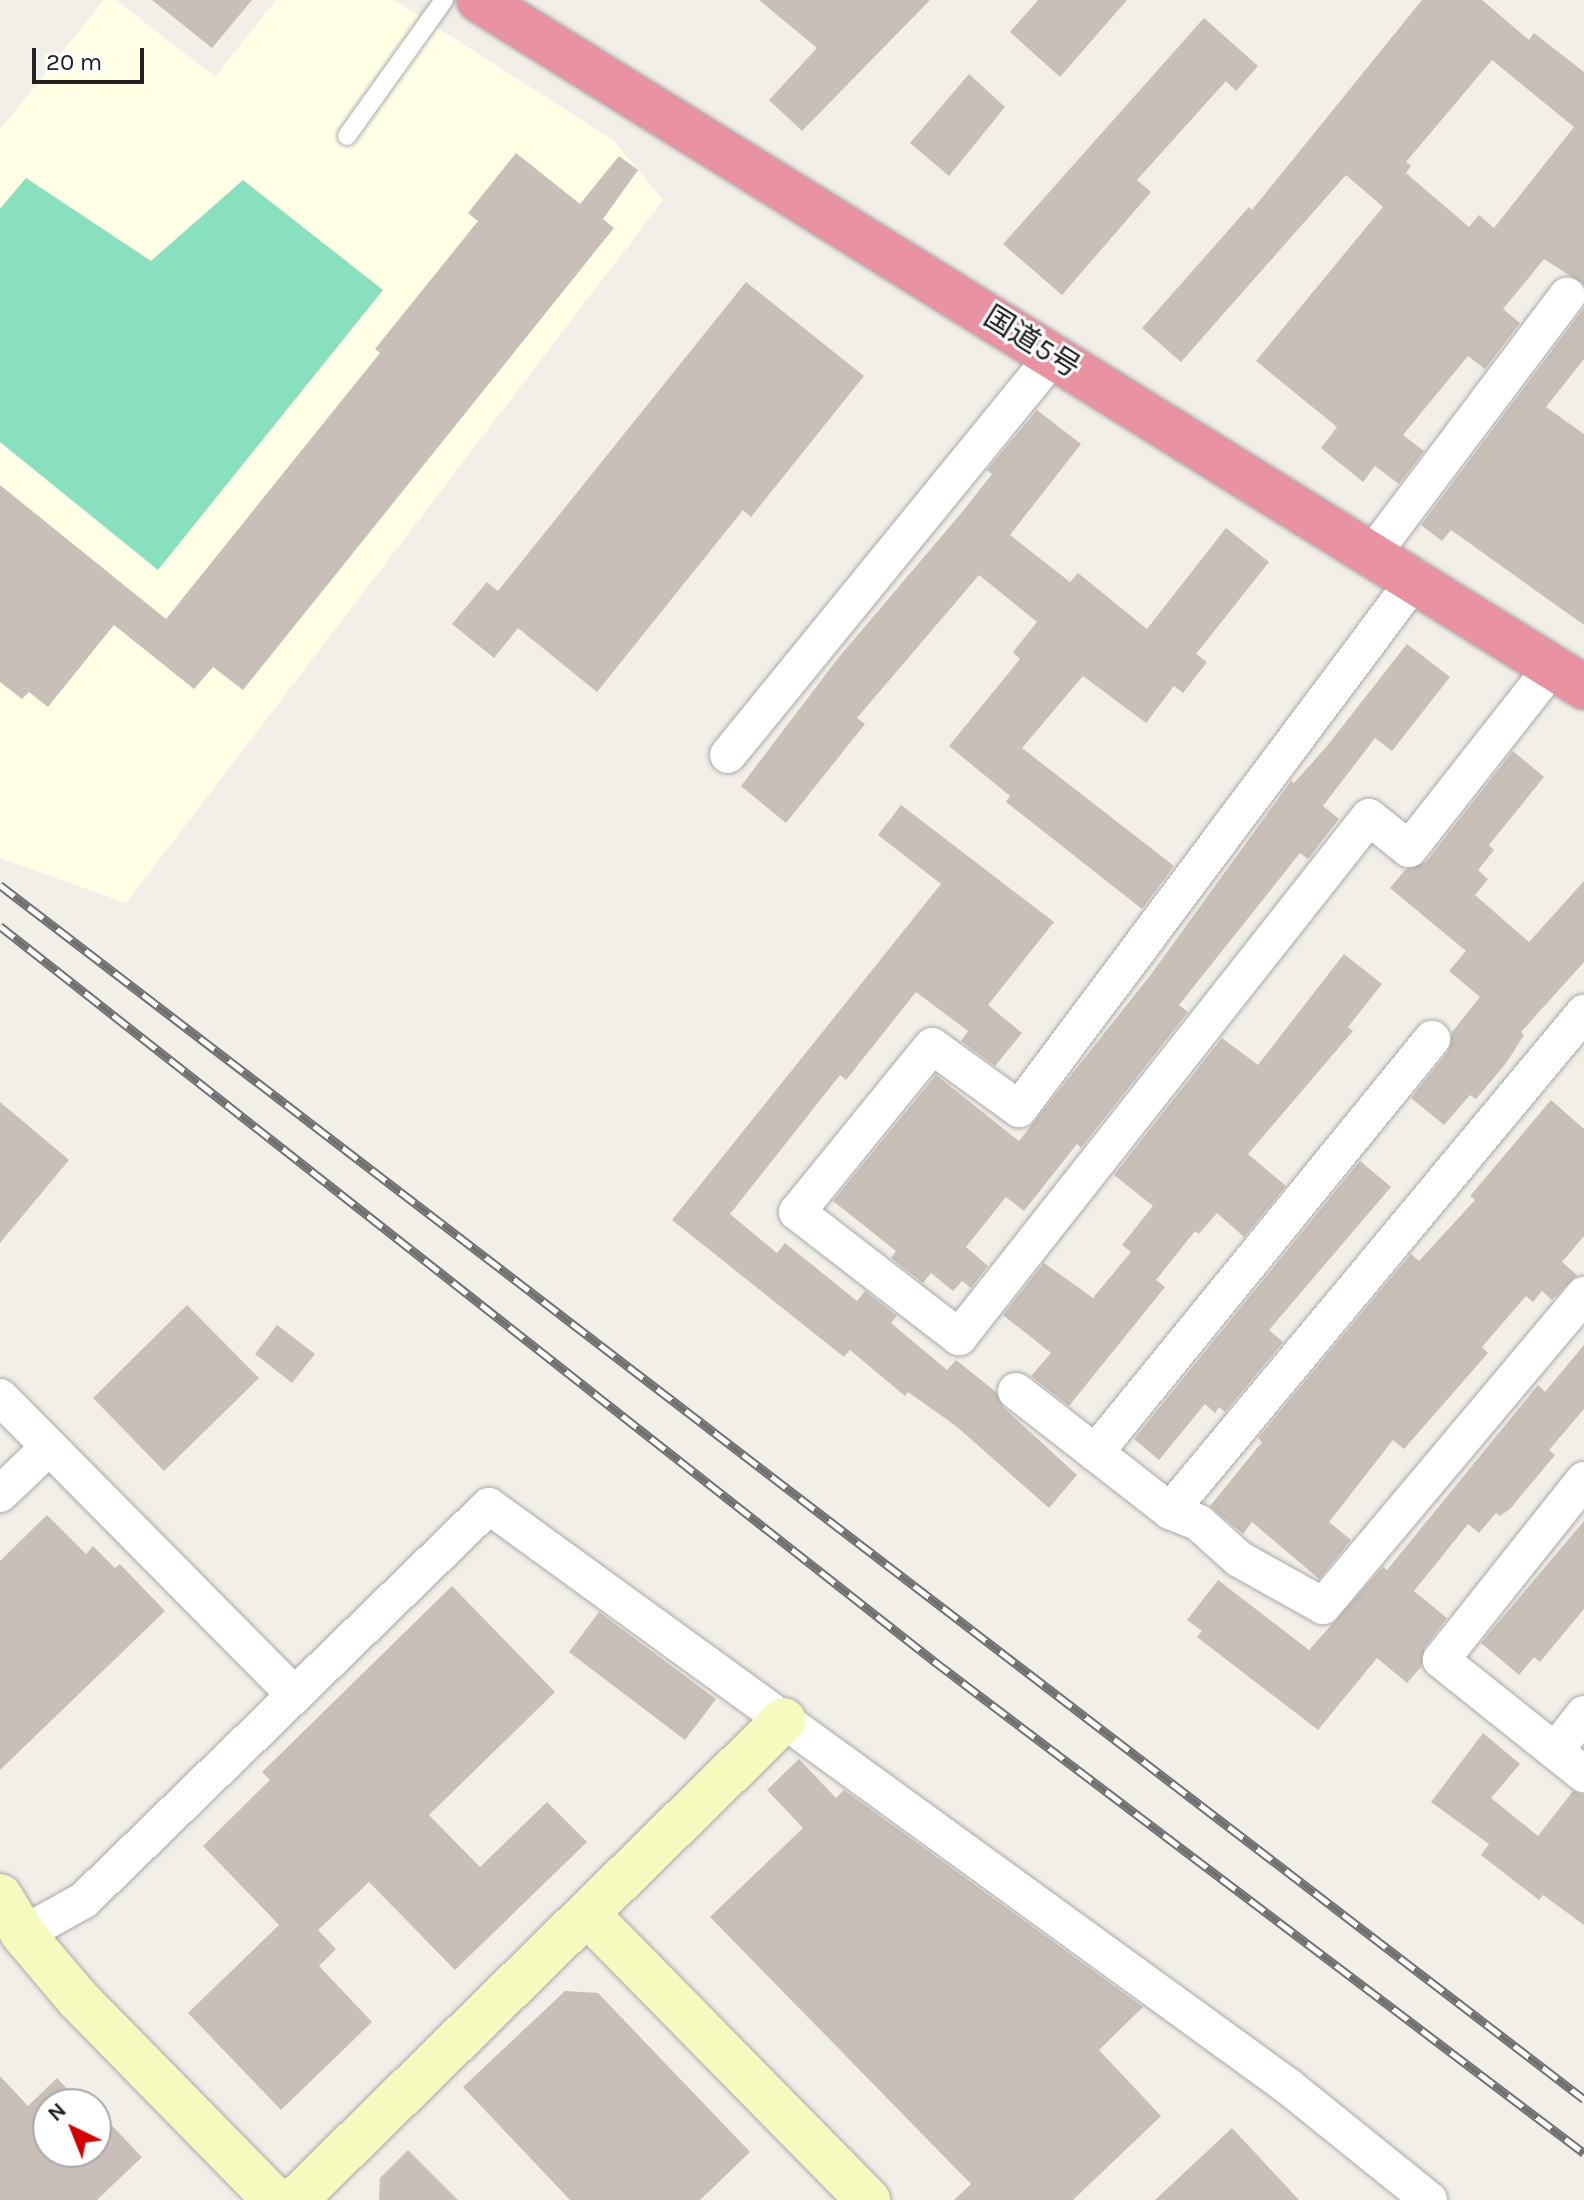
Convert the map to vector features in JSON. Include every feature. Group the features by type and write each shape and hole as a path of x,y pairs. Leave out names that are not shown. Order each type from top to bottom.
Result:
{"highway":[{"name":"国道5号","path":"472,0 1374,552 1568,677"}],"street":[{"path":"1374,552 1567,296"},
{"path":"728,755 1054,355"},
{"path":"1416,578 1019,1109 932,1046 797,1212 959,1337 1369,817 1409,849 1568,677"},
{"path":"1170,1511 1578,1034"},
{"path":"1095,1453 1432,1039"},
{"path":"1016,1391 1170,1511 1199,1523 1239,1559 1323,1606 1584,1295"},
{"path":"0,1397 295,1695"},
{"path":"0,1494 49,1447"},
{"path":"1584,1480 1441,1660 1584,1774"},
{"path":"11,1942 84,1900 489,1506 1289,2087 1429,2200"},
{"path":"1555,1751 1584,1714"},
{"path":"295,2200 784,1720"},
{"path":"0,1896 11,1942 78,1999 275,2200"},
{"path":"588,1915 866,2199"}],"lane":[{"path":"347,136 472,0"}],"shaded area":[{"path":"104,0 116,0 215,77 276,0 394,0 613,140 663,200 126,903 0,858 0,130"}],"green space":[{"path":"26,178 151,261 243,180 383,290 158,570 0,442 0,209"}],"building":[{"path":"152,0 252,0 212,48"},
{"path":"759,0 930,0 802,131 769,100 817,48"},
{"path":"1038,0 1127,0 1060,77 1010,32"},
{"path":"1422,0 1482,0 1529,40 1534,33 1584,72 1584,285 1544,259 1503,309 1520,323 1485,369 1468,356 1403,435 1424,451 1399,484 1375,466 1363,482 1321,448 1337,427 1256,361 1383,207 1346,175 1181,362 1142,328 1249,207 1252,210","holes":["1492,60 1574,127 1494,228 1479,215 1469,227 1406,173 1411,166 1406,162"]},
{"path":"1204,18 1258,66 1236,91 1226,81 1137,180 1151,192 1062,295 1003,244"},
{"path":"969,74 1005,107 949,176 910,143"},
{"path":"516,153 580,204 619,156 638,170 603,219 614,228 243,690 213,667 194,689 114,625 48,707 29,692 22,699 0,682 0,485 166,619 380,353 375,349 478,221 468,213"},
{"path":"746,282 864,376 751,517 743,510 597,692 518,628 494,658 452,624 487,582 498,591"},
{"path":"1584,308 1584,359 1546,407 1584,434 1584,625 1451,530 1442,541 1421,525"},
{"path":"1037,410 1081,444 1010,535 1070,582 1078,573 1147,629 1226,528 1269,562 1196,654 1207,662 1183,693 1174,686 1146,723 1083,676 1022,748 1174,866 1142,909 1006,802 1010,796 949,746 1020,659 1013,652 1037,622 979,575 857,718 865,724 786,823 741,786 839,657 963,511 992,474 987,470"},
{"path":"1407,644 1450,677 1392,751 1375,738 1323,806 1339,819 1308,859 1300,853 1179,1005 1188,1012 1081,1148 1077,1144 1024,1211 1006,1197 966,1247 988,1266 971,1288 962,1281 953,1291 931,1273 923,1283 891,1258 896,1251 833,1201 936,1075 1019,1141 1152,973 1291,781 1294,783 1327,746"},
{"path":"1513,751 1544,777 1489,845 1494,850 1478,870 1488,879 1475,895 1529,942 1584,881 1584,962 1521,1032 1524,1035 1507,1062 1476,1099 1470,1095 1444,1125 1411,1098 1448,1052 1452,1032 1480,997 1449,971 1466,951 1390,888 1405,870 1426,862"},
{"path":"901,805 1054,922 988,1005 1022,1033 995,1066 961,1041 968,1031 916,992 846,1080 840,1075 730,1214 777,1253 785,1243 857,1301 865,1291 897,1316 891,1323 947,1370 956,1360 996,1392 1003,1407 1077,1475 1049,1508 956,1426 908,1392 905,1396 850,1350 844,1357 672,1220 941,884 878,835"},
{"path":"1344,954 1382,984 1348,1027 1353,1031 1248,1154 1286,1186 1244,1237 1217,1213 1199,1234 1195,1231 1156,1280 1165,1287 1069,1406 1031,1376 1051,1353 1003,1315 1044,1263 1093,1298 1131,1252 1122,1245 1153,1206 1114,1175 1222,1038 1258,1065"},
{"path":"1551,1100 1584,1129 1584,1236 1562,1262 1577,1275 1552,1300 1542,1291 1533,1302 1526,1296 1482,1347 1488,1353 1404,1449 1393,1440 1329,1522 1351,1540 1319,1579 1252,1522 1243,1534 1210,1506 1262,1442 1258,1438 1411,1254 1419,1261 1475,1200 1470,1196"},
{"path":"0,1102 69,1160 0,1243"},
{"path":"1360,1161 1391,1187 1269,1330 1283,1342 1225,1412 1219,1407 1215,1413 1205,1404 1159,1460 1134,1439"},
{"path":"187,1305 259,1378 164,1471 93,1398"},
{"path":"277,1325 315,1354 292,1383 255,1354"},
{"path":"1584,1345 1584,1409 1549,1450 1555,1455 1510,1509 1500,1516 1496,1513 1479,1533 1468,1524 1414,1591 1447,1618 1425,1647 1421,1667 1407,1683 1377,1658 1318,1730 1197,1637 1202,1631 1187,1620 1218,1580 1309,1650 1383,1567 1387,1570 1538,1385 1545,1392"},
{"path":"47,1515 86,1554 93,1546 115,1568 120,1564 165,1611 0,1770 0,1561"},
{"path":"1584,1521 1584,1609 1540,1662 1534,1657 1519,1675 1481,1643"},
{"path":"452,1586 555,1692 429,1815 480,1867 547,1802 587,1842 455,1970 369,1882 318,1930 336,1949 319,1966 372,2022 281,2110 188,2013 279,1925 203,1846 270,1780 262,1772"},
{"path":"599,1612 716,1699 685,1740 569,1652"},
{"path":"1483,1733 1520,1764 1491,1798 1538,1836 1573,1791 1584,1795 1584,1925 1543,1895 1539,1900 1481,1855 1489,1844 1431,1802"},
{"path":"799,1759 836,1798 844,1790 1143,2007 1099,2050 1161,2116 1073,2200 954,2200 971,2184 710,1917 803,1828 767,1790"},
{"path":"565,1991 598,1993 750,2152 700,2200 570,2200 463,2087"},
{"path":"0,2076 28,2106 32,2102 32,2168 112,2168 112,2126 142,2157 97,2200 0,2200"},
{"path":"57,2078 66,2088 47,2088"},
{"path":"1232,2128 1299,2200 1155,2200"},
{"path":"408,2150 458,2200 379,2200 380,2178"}],"railway":[{"path":"0,885 1584,2099"},
{"path":"0,926 934,1661 1584,2153"}]}
